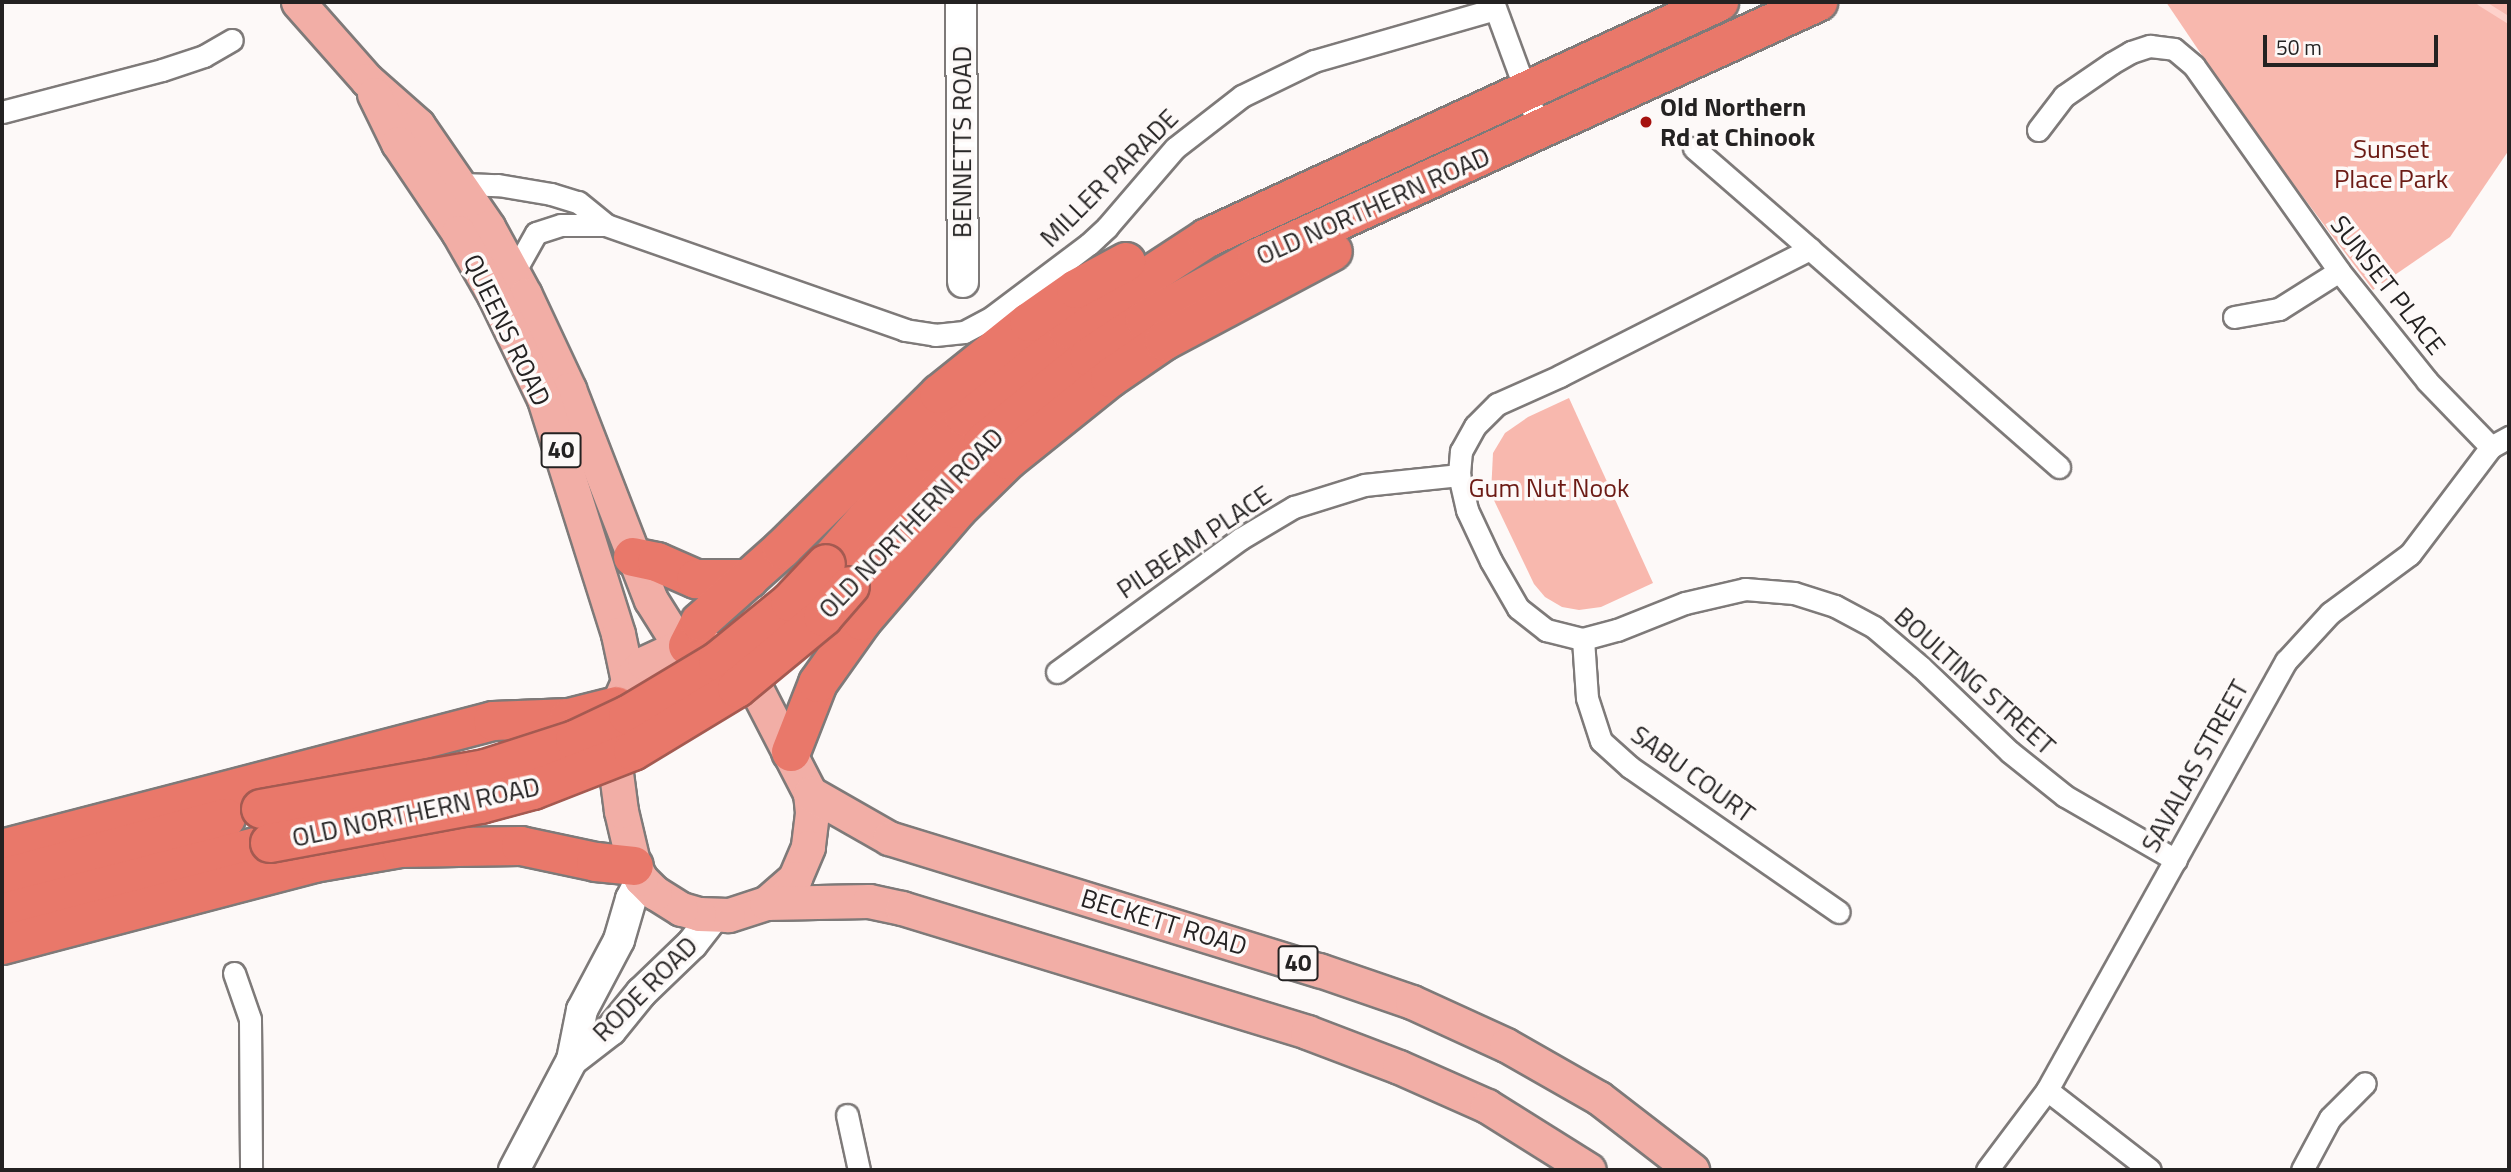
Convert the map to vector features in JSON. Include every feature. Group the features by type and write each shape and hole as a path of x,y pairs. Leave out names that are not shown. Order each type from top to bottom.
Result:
{"highway":[{"name":"OLD NORTHERN ROAD","path":"838,575 925,453 1068,329 1207,237 1719,2"},
{"name":"OLD NORTHERN ROAD","path":"2,878 266,826 485,769 575,740 628,715 718,661 790,602 838,575 983,443 1089,357 1203,285 1818,2"},
{"path":"791,752 818,683 863,621 958,509 1008,460 1110,378 1164,341 1366,234 1401,194"},
{"path":"684,646 700,622 749,579 939,394 1029,322 1076,289 1209,217 1263,209"},
{"path":"633,557 657,562 696,579 749,579"},
{"path":"2,849 493,721 569,719 622,693"},
{"name":"OLD NORTHERN ROAD","path":"2,913 266,826"},
{"path":"2,945 314,863 401,848 521,846 638,873"}],"main road":[{"name":"QUEENS ROAD","path":"298,2 367,79 418,125 461,184 513,274 569,389 651,600 684,646"},
{"name":"BENNETTS ROAD","path":"961,2 963,282"},
{"name":"QUEENS ROAD","path":"367,79 398,143 458,232 494,295 544,399 618,634 622,693"},
{"path":"622,693 654,656 684,646"},
{"name":"40","path":"622,693 613,727 616,780 638,873 655,893 681,909 715,916 749,910 766,903 795,878 803,863 811,829 810,793 747,671 724,653 708,647 684,646"},
{"name":"BECKETT ROAD","path":"810,793 870,828 911,846 1319,970 1412,1002 1506,1045 1599,1098 1692,1170"},
{"name":"RODE ROAD","path":"514,1170 572,1059 582,1010 619,940 638,873"},
{"name":"40","path":"766,903 869,901 902,908 1307,1032 1399,1067 1487,1106 1589,1170"},
{"name":"RODE ROAD","path":"572,1059 611,1030 641,993 692,944 715,916"}],"street":[{"path":"1494,5 1539,130"},
{"name":"MILLER PARADE","path":"461,184 551,194 578,202 607,225 905,330 935,335 964,332 992,317 1107,228 1175,148 1242,96 1314,61 1494,5"},
{"path":"2,112 162,70 204,56 233,40"},
{"name":"SUNSET PLACE","path":"2038,130 2064,96 2112,62 2150,46 2174,49 2194,66 2339,271 2427,381 2500,442"},
{"path":"1694,148 2059,467"},
{"name":"MILLER PARADE","path":"513,274 536,233 561,225 607,225"},
{"name":"BOULTING STREET","path":"1810,249 1560,376 1497,404 1475,425 1461,451 1459,475 1467,510 1518,608 1546,630 1583,639 1617,630 1685,603 1745,589 1794,593 1835,606 1874,627 1921,667 2010,752 2065,796 2176,860"},
{"path":"2234,317 2279,309 2339,271"},
{"name":"SAVALAS STREET","path":"1987,1170 2047,1090 2286,661 2330,613 2410,554 2500,442"},
{"name":"PILBEAM PLACE","path":"1057,672 1240,538 1294,507 1364,485 1459,475"},
{"name":"SABU COURT","path":"1583,639 1587,698 1601,741 1630,768 1839,912"},
{"path":"233,973 250,1018 251,1170"},
{"path":"2301,1170 2330,1118 2365,1083"},
{"path":"2047,1090 2150,1170"},
{"path":"847,1115 859,1170"}],"green space":[{"name":"Sunset Place Park","path":"2166,2 2509,2 2509,150 2450,237 2373,290 2249,125"},
{"name":"Gum Nut Nook","path":"1569,398 1653,583 1601,607 1579,610 1562,607 1545,597 1534,584 1491,494 1493,453 1505,433 1528,417"}],"waterway":[{"path":"2480,2 2509,20"}],"place":[{"name":"Old Northern Rd at Chinook","path":"1646,122"}]}
